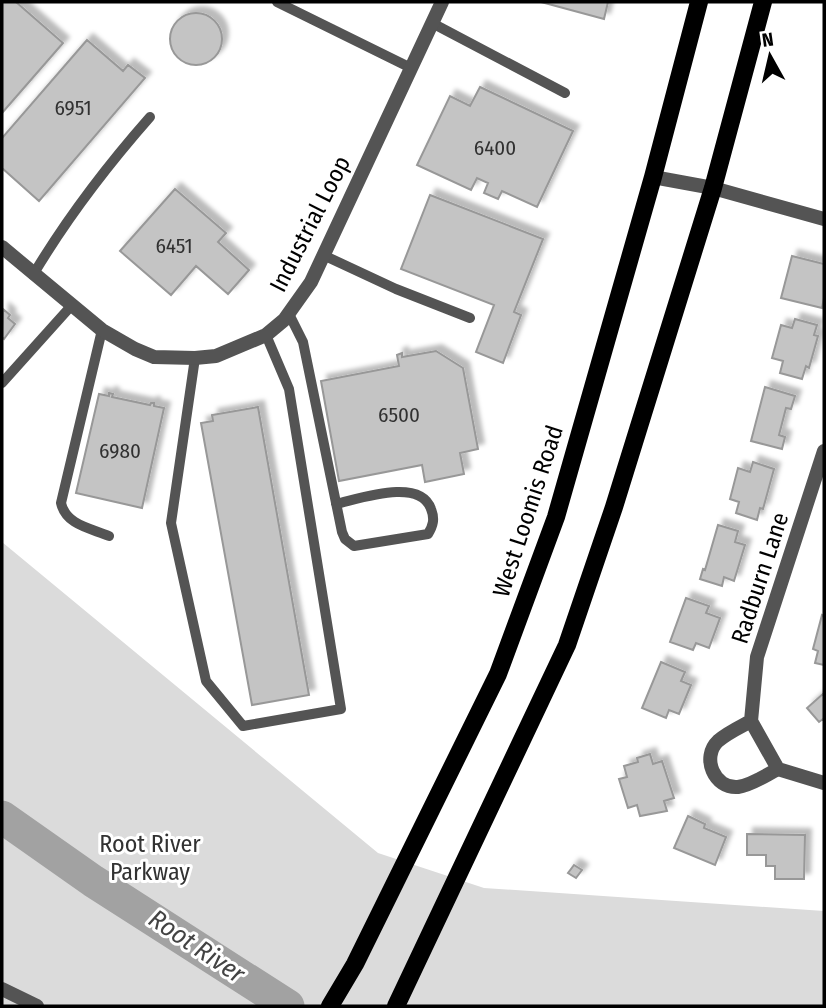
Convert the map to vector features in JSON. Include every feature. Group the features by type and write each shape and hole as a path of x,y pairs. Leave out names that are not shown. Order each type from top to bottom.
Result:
{"main road":[{"name":"West Loomis Road","path":"330,1006 359,955 498,674 556,517 653,177 699,2"},
{"path":"747,61 754,2"},
{"path":"396,1006 567,645 614,507 713,188 763,2"}],"street":[{"name":"Industrial Loop","path":"2,247 102,330 154,357 216,356 266,335 289,313 311,282 442,2"},
{"path":"653,177 713,188 824,219"},
{"name":"Radburn Lane","path":"751,721 757,657 824,451"},
{"path":"778,769 751,721 718,741 711,751 712,773 728,786 740,787 778,769 824,783"},
{"path":"2,989 37,1006"}],"lane":[{"path":"277,2 411,68"},
{"path":"432,23 565,93"},
{"path":"33,275 87,192 150,117"},
{"path":"323,255 396,289 470,318"},
{"path":"2,383 72,305"},
{"path":"289,313 303,342 336,504 345,540 354,546 417,537 428,534 433,526 429,503 403,490 336,504"},
{"path":"102,330 61,503 70,521 109,536"},
{"path":"195,358 171,523 206,681 243,726 341,709 289,389 266,335"}],"green space":[{"name":"Root River Parkway","path":"2,542 378,853 484,888 824,911 824,1006 2,1006"}],"building":[{"path":"2,2 16,2 63,43 2,113"},
{"path":"541,2 608,2 604,19"},
{"path":"196,13 206,15 214,21 220,29 220,49 214,57 206,63 196,65 186,63 178,57 172,49 170,39 172,29 178,21 186,15"},
{"path":"87,40 123,71 128,65 145,78 39,201 2,168 2,138"},
{"path":"480,87 573,131 537,207 502,191 498,199 484,193 488,183 477,178 471,190 417,165 450,96 470,106"},
{"path":"175,189 226,233 218,242 249,270 228,294 196,266 171,295 120,251"},
{"path":"430,195 543,239 514,312 521,315 503,363 476,352 494,305 401,269"},
{"path":"792,256 824,264 822,308 781,298"},
{"path":"3,309 15,324 4,339 2,337"},
{"path":"795,319 817,325 814,335 818,336 809,368 806,366 802,379 780,373 783,361 772,358 781,325 792,328"},
{"path":"436,351 463,368 478,449 460,453 464,474 425,482 422,465 339,481 321,381 399,366 397,355 402,353 402,357"},
{"path":"765,387 795,396 791,409 786,408 779,435 785,437 782,449 751,441"},
{"path":"109,393 113,394 112,397 150,405 154,403 154,406 164,408 142,508 76,493 99,394 109,396"},
{"path":"258,407 309,695 252,705 201,423 213,421 212,415"},
{"path":"753,462 774,469 763,509 760,508 757,520 736,513 739,502 730,499 738,468 750,472"},
{"path":"718,525 738,531 735,542 745,545 734,581 724,577 722,586 700,579"},
{"path":"686,598 709,606 706,613 720,618 709,648 696,643 693,650 670,642"},
{"path":"822,615 824,665 815,663 818,651 813,649"},
{"path":"661,662 685,672 681,681 691,685 679,714 669,710 666,718 642,708"},
{"path":"824,693 824,720 819,722 807,708"},
{"path":"650,754 653,764 662,761 674,798 664,801 667,811 640,816 637,805 628,808 619,779 627,777 624,766 638,762 637,758"},
{"path":"688,816 705,824 704,828 726,837 715,865 674,848"},
{"path":"747,834 805,835 804,879 775,879 775,866 766,866 766,855 747,855"},
{"path":"574,865 582,870 576,878 568,873"}],"waterway":[{"name":"Root River","path":"2,817 93,881 288,1006"}]}
